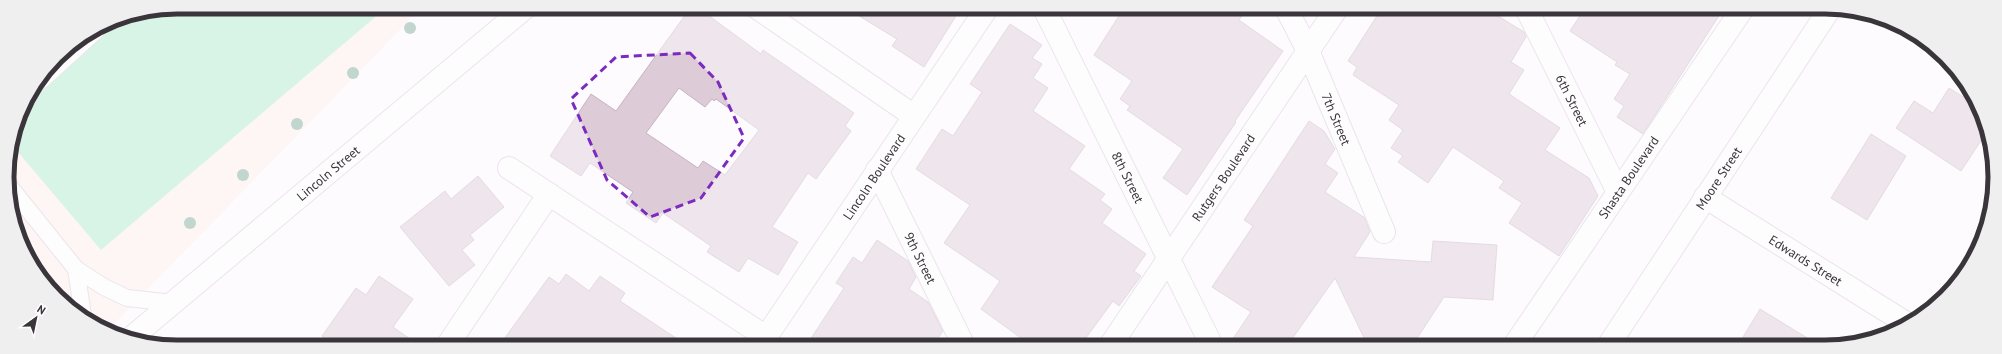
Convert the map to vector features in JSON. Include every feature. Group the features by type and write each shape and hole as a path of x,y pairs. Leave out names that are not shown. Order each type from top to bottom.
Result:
{"street":[{"name":"Lincoln Street","path":"136,334 518,14"},
{"path":"765,14 914,116"},
{"name":"Lincoln Boulevard","path":"764,340 983,14"},
{"name":"8th Street","path":"1047,14 1209,340"},
{"name":"7th Street","path":"1289,14 1308,51 1384,232"},
{"name":"Rutgers Boulevard","path":"1114,340 1333,14"},
{"name":"6th Street","path":"1529,14 1618,192"},
{"name":"Shasta Boulevard","path":"1518,340 1739,14"},
{"name":"Moore Street","path":"1612,340 1826,14"},
{"path":"509,168 762,340"},
{"name":"9th Street","path":"878,170 961,340"},
{"path":"451,340 549,194"},
{"name":"Edwards Street","path":"1706,197 1902,320"}],"lane":[{"path":"64,60 73,51"},
{"path":"14,193 76,269 104,287 127,298 173,303"},
{"path":"76,269 82,310"}],"highlighted area":[{"path":"690,53 718,82 744,138 701,198 650,217 607,180 571,99 616,57"}],"shaded area":[{"path":"166,14 415,14 112,326 86,313 54,284 41,268 26,239 15,198 14,166 17,145 26,115 35,97 97,35 115,26 145,17"}],"green space":[{"path":"379,14 101,250 16,150 26,115 41,86 70,54 86,41 115,26 156,15"}],"building":[{"path":"686,14 707,14 761,54 763,50 854,113 845,126 851,131 816,179 808,173 772,227 798,242 778,275 748,258 739,272 707,252 711,246 663,213 656,223 626,203 633,192 590,163 581,176 550,156 591,94 616,111","holes":["679,88 705,107 712,99 714,101 716,99 759,130 725,175 703,161 698,168 646,133"]},
{"path":"856,14 957,14 924,67 892,46 897,39"},
{"path":"1120,14 1243,14 1239,20 1283,51 1187,195 1163,178 1183,149 1127,110 1130,106 1120,99 1132,81 1094,55"},
{"path":"1378,14 1495,14 1524,32 1526,37 1511,62 1524,70 1509,94 1560,128 1545,150 1589,178 1598,196 1559,256 1509,223 1522,203 1499,188 1504,181 1453,147 1428,183 1398,162 1403,156 1391,148 1403,130 1389,120 1399,105 1353,75 1357,67 1348,61"},
{"path":"1581,14 1720,14 1643,134 1617,117 1624,106 1614,99 1630,74 1615,65 1617,62 1570,31"},
{"path":"1010,24 1042,45 1032,58 1042,64 1033,78 1048,88 1033,111 1085,146 1069,169 1105,194 1100,200 1112,209 1102,223 1146,254 1134,271 1141,276 1119,306 1113,301 1084,340 1024,340 981,309 1000,281 944,243 970,205 916,169 942,129 953,136 982,92 970,84"},
{"path":"1949,88 1968,100 1976,115 1983,138 1961,171 1896,128 1914,101 1933,113"},
{"path":"1309,121 1324,131 1335,149 1325,164 1338,173 1325,192 1365,218 1370,232 1354,257 1431,262 1433,241 1497,245 1493,300 1444,297 1416,340 1365,340 1335,278 1291,340 1232,340 1251,312 1212,287 1253,226 1244,220"},
{"path":"1871,134 1906,156 1867,220 1831,198"},
{"path":"478,176 504,207 470,235 474,240 462,250 475,265 449,286 400,227 445,191 451,199"},
{"path":"877,240 908,261 916,277 909,289 928,302 943,331 937,340 810,340 844,288 836,283 853,257 862,263"},
{"path":"566,274 589,291 600,276 625,293 620,301 679,340 503,340 549,277 559,284"},
{"path":"379,276 413,299 393,327 411,340 328,340 322,336 356,288 366,295"},
{"path":"1760,309 1811,340 1741,340"}]}
